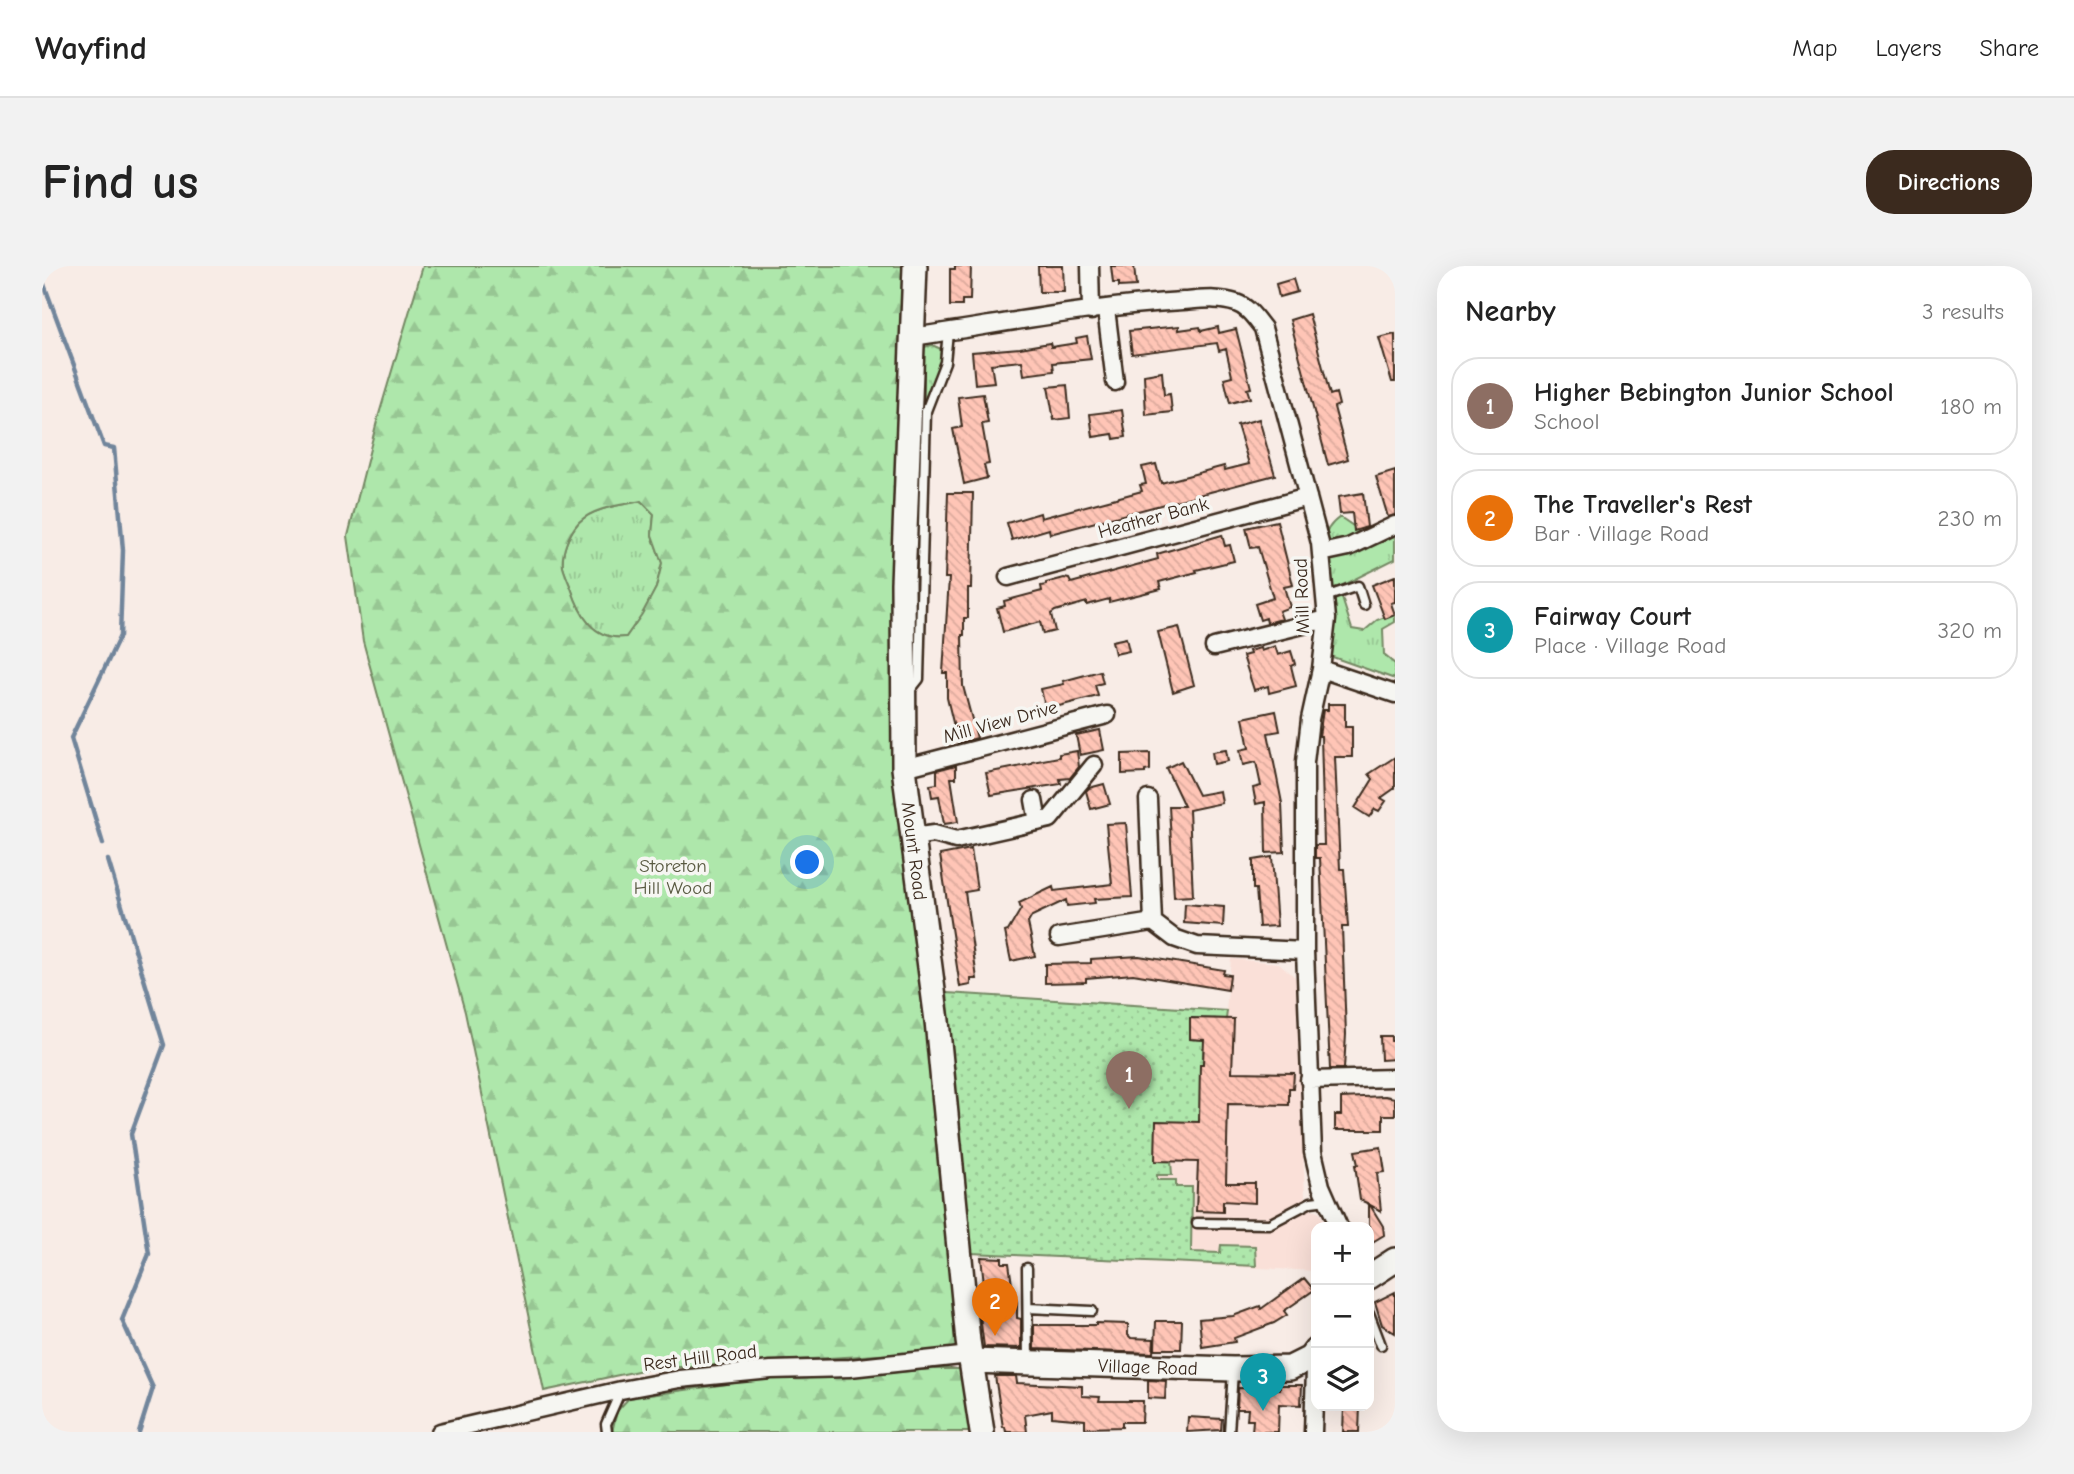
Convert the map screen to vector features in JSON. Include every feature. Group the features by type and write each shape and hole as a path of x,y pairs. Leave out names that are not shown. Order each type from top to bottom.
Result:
{"main road":[{"name":"Mount Road","path":"915,266 903,583 904,768 937,1021 982,1432"},
{"path":"1374,1272 1395,1260"},
{"name":"Village Road","path":"976,1359 1233,1369 1290,1368 1311,1355"}],"street":[{"path":"1090,266 1115,382"},
{"name":"Mill Road","path":"912,337 1099,310 1220,299 1237,303 1252,313 1263,328 1321,553 1327,619 1305,762 1305,951 1313,1152 1327,1200 1337,1222"},
{"name":"Heather Bank","path":"1008,577 1308,497"},
{"path":"1321,553 1349,547 1395,525"},
{"path":"1214,647 1327,619"},
{"path":"1321,669 1395,694"},
{"name":"Mill View Drive","path":"904,768 1107,715"},
{"path":"912,837 934,834 956,840 1050,819 1094,765"},
{"path":"1148,799 1153,922"},
{"path":"1034,800 1038,822"},
{"path":"1059,937 1153,922 1174,938 1197,946 1305,951"},
{"path":"1309,1080 1395,1078"},
{"name":"Rest Hill Road","path":"440,1432 621,1390 693,1377 976,1359"},
{"path":"1313,1432 1314,1411"}],"lane":[{"path":"902,701 919,679 926,411 945,362 948,332"},
{"path":"1325,597 1358,586 1364,605"},
{"path":"1197,1223 1269,1224 1311,1202 1327,1200"},
{"path":"1027,1268 1028,1362"},
{"path":"1028,1308 1092,1311"},
{"path":"1374,1326 1381,1345"},
{"path":"1229,1432 1233,1369"},
{"path":"607,1432 607,1424 621,1390"}],"shaded area":[{"path":"1231,959 1279,963 1296,978 1305,1198 1309,1209 1320,1213 1324,1222 1311,1222 1311,1271 971,1253 947,993 1226,1011"}],"green space":[{"name":"Storeton Hill Wood","path":"423,266 906,266 914,890 961,1350 647,1369 544,1391 465,1012 363,641 348,536 377,421","holes":["641,501 654,514 652,535 662,563 656,588 626,637 605,635 590,624 575,598 563,567 566,543 579,522 600,510"]},
{"path":"932,345 941,349 942,361 924,404 924,347"},
{"path":"641,501 654,514 652,535 662,563 656,588 643,614 626,637 605,635 590,624 575,598 564,570 563,555 566,543 579,522 592,513"},
{"path":"1340,517 1356,528 1365,544 1380,543 1395,535 1395,559 1328,590 1323,541 1326,532"},
{"path":"1336,598 1342,598 1352,629 1364,631 1377,620 1395,613 1395,622 1383,629 1384,655 1395,664 1395,679 1327,655 1330,607"},
{"path":"947,993 1227,1011 1226,1019 1190,1018 1190,1039 1218,1040 1203,1048 1202,1126 1171,1161 1172,1175 1157,1175 1157,1180 1176,1180 1176,1187 1192,1187 1191,1252 1220,1253 1221,1245 1255,1246 1256,1266 971,1253"},
{"path":"965,1369 975,1432 612,1432 617,1411 629,1398 762,1379 851,1376"}],"building":[{"path":"955,266 971,266 970,300 962,300 962,306 950,306 950,269 955,269"},
{"path":"1038,266 1063,266 1064,292 1039,292"},
{"path":"1111,266 1134,266 1136,286 1119,287 1119,283 1113,283"},
{"path":"1293,279 1297,292 1279,297 1276,284"},
{"path":"1309,314 1330,395 1336,393 1339,405 1334,407 1348,459 1328,465 1290,320"},
{"path":"1179,326 1179,330 1200,327 1201,331 1218,327 1219,333 1236,329 1251,388 1247,389 1250,398 1230,403 1224,378 1232,376 1226,349 1219,351 1217,343 1132,354 1129,331"},
{"path":"1395,334 1395,382 1392,382 1379,338"},
{"path":"1087,336 1091,359 1053,363 1054,371 1024,375 1022,361 991,364 994,382 975,384 972,352 1050,343 1051,347 1077,343 1076,338"},
{"path":"1162,372 1164,395 1170,394 1172,412 1146,415 1144,375"},
{"path":"1067,385 1070,418 1054,420 1048,387"},
{"path":"983,394 988,423 982,424 989,464 984,465 987,478 964,484 953,429 962,427 958,397"},
{"path":"1122,410 1126,437 1114,439 1113,434 1093,437 1090,414"},
{"path":"1259,419 1275,475 1050,534 1049,529 1012,540 1007,523 1040,513 1041,518 1142,491 1140,485 1146,484 1142,467 1156,464 1161,483 1224,466 1225,470 1249,464 1237,425"},
{"path":"1395,471 1395,515 1388,517 1376,477"},
{"path":"948,493 973,493 971,588 968,588 968,618 964,618 962,635 963,686 977,738 958,743 947,698 947,673 943,673 949,578 945,578"},
{"path":"1363,493 1367,527 1354,531 1352,513 1340,514 1338,497"},
{"path":"1277,521 1293,585 1284,587 1290,607 1279,611 1282,619 1267,623 1266,618 1260,620 1255,604 1273,598 1258,547 1251,548 1246,528"},
{"path":"1222,535 1225,546 1230,545 1234,561 1159,582 1161,589 1109,602 1109,599 1087,605 1087,602 1055,611 1051,614 1055,631 1043,634 1040,622 1003,632 997,608 1005,606 1004,601 1042,591 1041,586 1046,583 1064,578 1071,583 1158,559 1157,554"},
{"path":"1395,576 1395,602 1391,603 1395,615 1385,619 1372,585"},
{"path":"1179,627 1194,685 1173,692 1158,632"},
{"path":"1126,638 1129,651 1115,654 1112,641"},
{"path":"1275,646 1278,655 1291,651 1295,664 1291,666 1296,686 1269,693 1268,686 1254,690 1243,656 1250,654 1249,651 1260,648 1261,651"},
{"path":"1100,671 1103,683 1095,685 1098,696 1045,707 1041,689"},
{"path":"1328,704 1345,704 1345,727 1352,727 1352,757 1335,757 1340,869 1344,869 1348,927 1342,927 1346,1034 1344,1069 1330,1069 1320,858 1315,858 1315,845 1324,845 1319,736 1323,710 1328,710"},
{"path":"1276,711 1280,731 1268,733 1282,803 1284,852 1266,853 1265,802 1256,804 1253,788 1261,786 1256,762 1243,765 1240,750 1249,748 1243,718"},
{"path":"1100,730 1104,750 1080,755 1076,735"},
{"path":"1226,750 1228,761 1214,764 1212,752"},
{"path":"1077,751 1079,767 1070,778 1060,779 1061,784 991,795 986,773"},
{"path":"1150,753 1150,770 1145,773 1122,774 1122,754"},
{"path":"1395,757 1395,788 1381,798 1386,801 1379,811 1375,809 1369,817 1355,808 1373,779 1369,774"},
{"path":"1181,761 1198,795 1220,791 1222,803 1189,810 1193,896 1174,897 1169,806 1184,806 1166,768"},
{"path":"956,765 956,778 951,778 958,822 944,824 939,796 932,797 930,785 937,784 937,770"},
{"path":"1104,784 1110,804 1091,809 1086,791"},
{"path":"1126,823 1132,897 1094,899 1095,903 1067,906 1066,900 1032,916 1028,923 1035,956 1011,961 1005,932 1021,909 1019,903 1053,887 1054,891 1112,884 1106,824"},
{"path":"971,849 977,890 965,892 977,979 971,979 971,985 960,987 940,855"},
{"path":"1272,857 1277,926 1259,927 1256,889 1253,889 1253,860"},
{"path":"1185,904 1224,907 1223,926 1184,923"},
{"path":"1139,956 1224,970 1223,974 1230,975 1228,990 1133,974 1086,978 1086,982 1045,983 1045,964 1091,963 1091,959"},
{"path":"1190,1018 1234,1019 1232,1072 1294,1073 1293,1088 1289,1088 1289,1105 1228,1104 1226,1183 1255,1183 1255,1203 1223,1201 1223,1212 1196,1211 1198,1162 1155,1161 1156,1121 1199,1122 1200,1064 1203,1064 1204,1040 1190,1039"},
{"path":"1380,1036 1391,1036 1391,1041 1395,1041 1395,1059 1381,1060"},
{"path":"1341,1098 1395,1098 1395,1115 1383,1115 1383,1130 1335,1130 1335,1115 1341,1115"},
{"path":"1381,1147 1385,1172 1377,1173 1381,1211 1370,1205 1383,1226 1384,1235 1374,1241 1374,1222 1369,1222 1369,1204 1360,1200 1355,1151"},
{"path":"981,1257 1002,1258 1002,1263 1009,1263 1017,1302 1017,1318 1021,1319 1021,1348 984,1347 979,1308 987,1309"},
{"path":"1304,1278 1311,1286 1311,1292 1284,1311 1287,1315 1274,1323 1234,1338 1235,1342 1202,1347 1199,1319 1233,1316 1260,1306 1261,1309"},
{"path":"1395,1292 1395,1333 1382,1325 1375,1302"},
{"path":"1156,1321 1182,1321 1181,1349 1155,1349"},
{"path":"1128,1324 1128,1335 1131,1338 1154,1339 1153,1353 1034,1349 1034,1325"},
{"path":"995,1376 1016,1376 1017,1383 1082,1386 1082,1396 1100,1397 1099,1401 1143,1401 1142,1422 1122,1422 1122,1427 1085,1428 1085,1420 1052,1417 1052,1410 1025,1415 1027,1432 1006,1432"},
{"path":"1148,1380 1166,1381 1165,1399 1148,1398"},
{"path":"1280,1385 1302,1385 1301,1405 1279,1404 1278,1432 1252,1432 1253,1420 1247,1420 1248,1409 1237,1409 1238,1388 1280,1389"},
{"path":"1344,1411 1360,1411 1359,1432 1343,1432"},
{"path":"1188,1417 1222,1419 1221,1430 1187,1432"}],"waterway":[{"path":"42,279 104,446 114,448 123,550 120,636 71,738 103,844"},
{"path":"108,860 164,1045 131,1134 149,1254 122,1320 153,1388 139,1432"}],"place":[{"name":"Higher Bebington Junior School","path":"1129,1109"},
{"name":"The Traveller's Rest","path":"995,1336"},
{"name":"Fairway Court","path":"1263,1411"}]}
